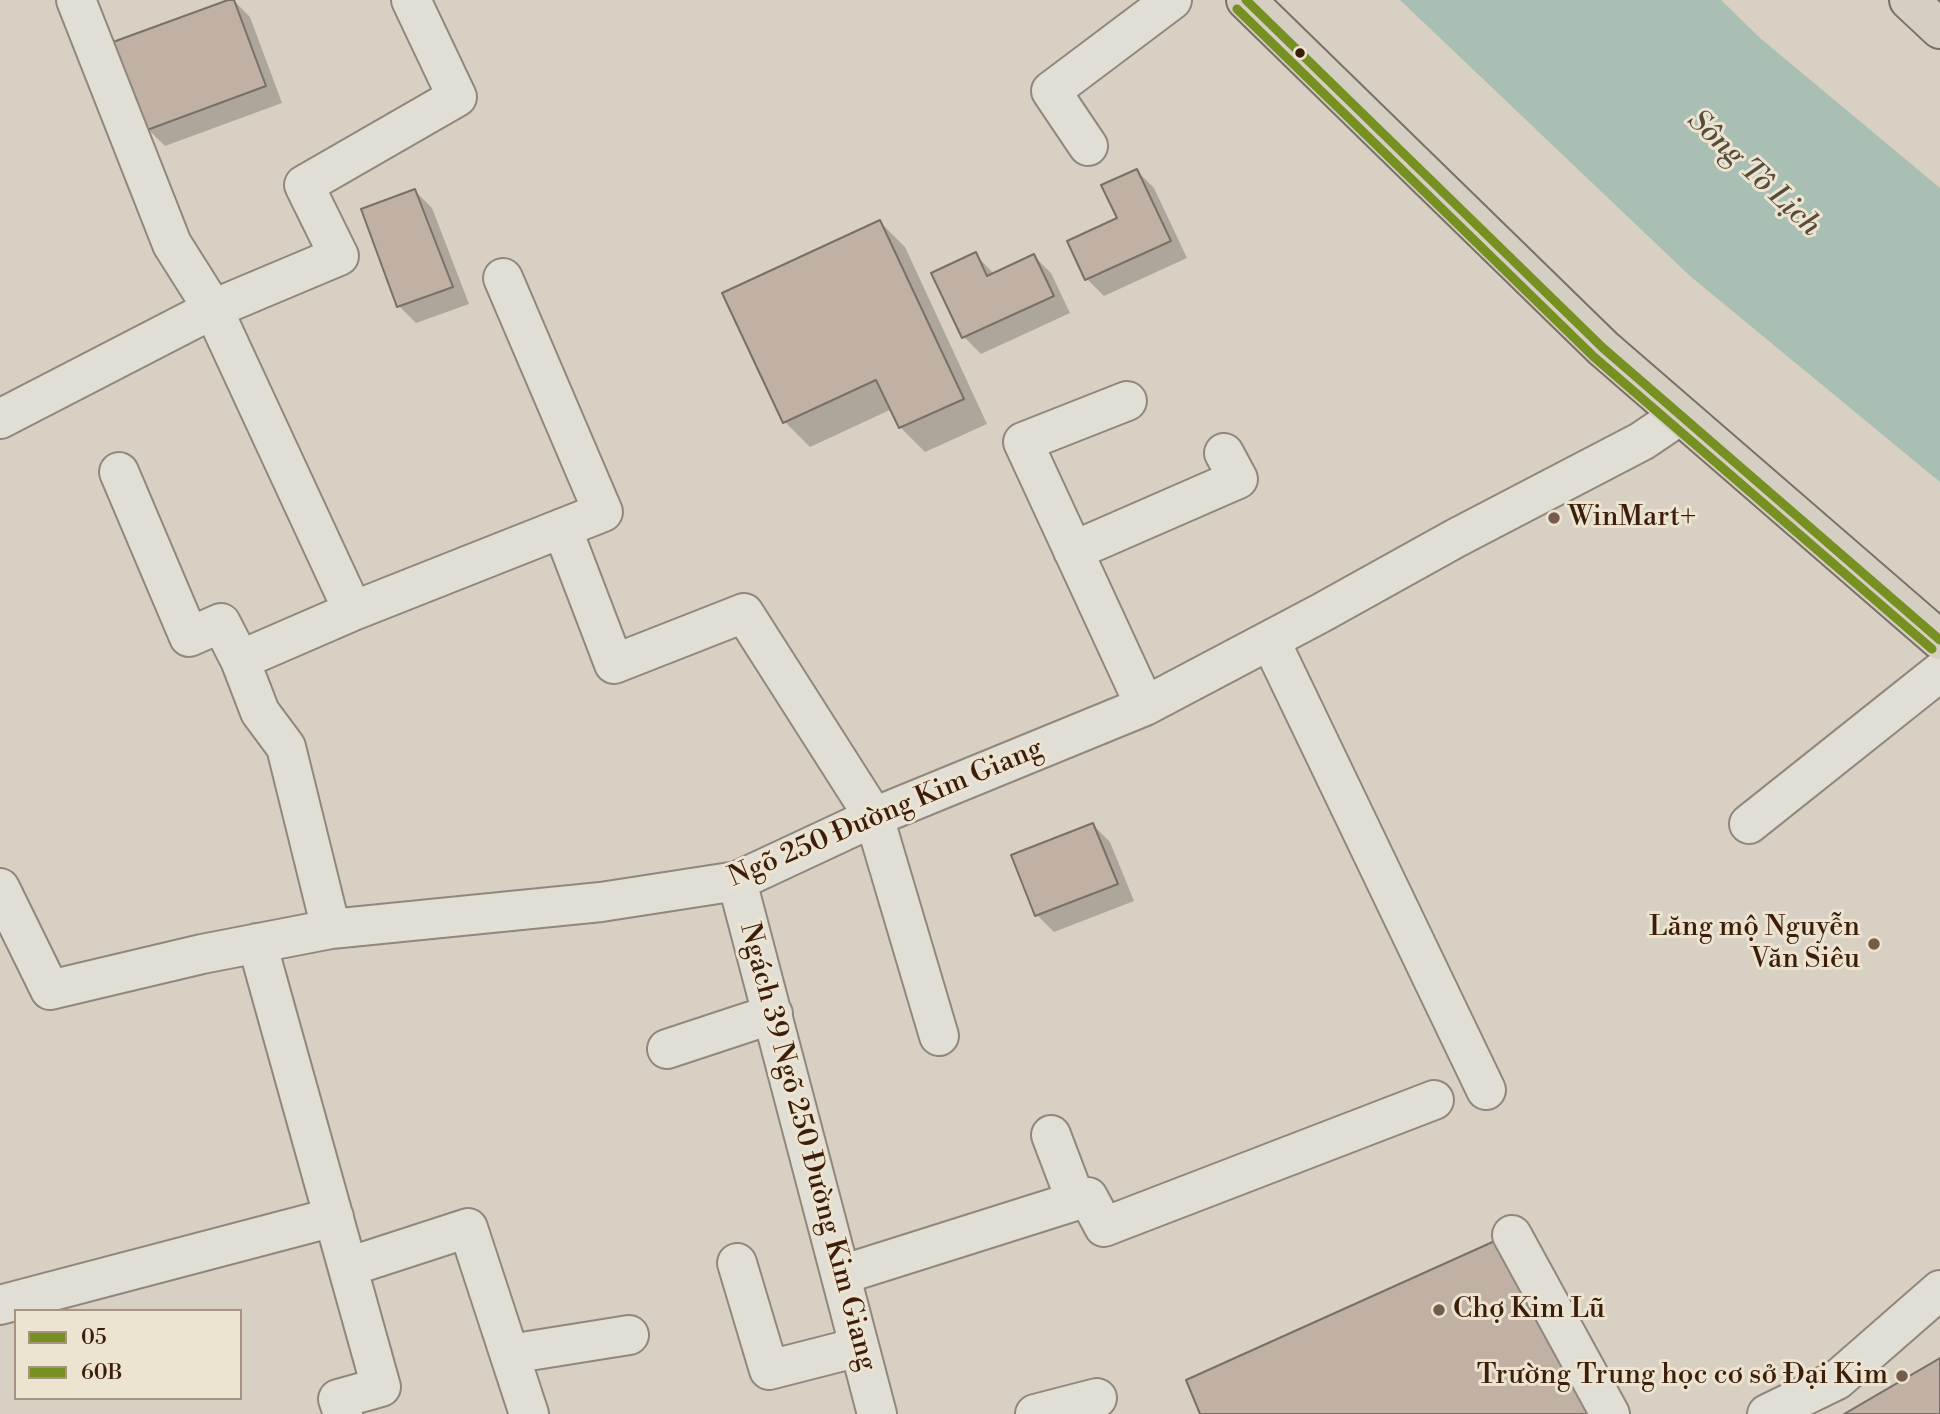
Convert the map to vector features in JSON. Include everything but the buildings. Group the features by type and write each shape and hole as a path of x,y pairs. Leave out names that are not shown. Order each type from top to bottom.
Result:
{"main road":[{"path":"1246,0 1603,348 1940,640"},
{"path":"1909,0 1940,29"}],"street":[{"path":"76,0 172,244 214,309 353,611"},
{"path":"0,419 214,309 339,256 304,185 457,97 411,0"},
{"path":"1088,146 1051,91 1172,0"},
{"path":"240,660 353,611 603,512 503,278"},
{"path":"1127,401 1023,442 1144,706"},
{"name":"Ngõ 250 Đường Kim Giang","path":"0,888 50,990 331,929 601,902 737,881 874,817 1144,706 1642,441 1679,416"},
{"path":"1073,551 1238,479 1224,453"},
{"path":"119,472 189,637 221,623 240,660 260,712 286,747 331,929"},
{"path":"562,528 614,664 744,613 874,817 939,1036"},
{"path":"1270,640 1486,1090"},
{"path":"1749,824 1940,672"},
{"name":"Ngách 39 Ngõ 250 Đường Kim Giang","path":"737,881 877,1414"},
{"path":"257,943 381,1387 338,1399 343,1414"},
{"path":"667,1049 774,1014"},
{"path":"841,1275 1088,1197 1104,1227 1434,1100"},
{"path":"1051,1135 1076,1200"},
{"path":"0,1305 334,1217"},
{"path":"348,1267 468,1228 529,1414"},
{"path":"1512,1235 1610,1414"},
{"path":"737,1263 769,1370 859,1347"},
{"path":"1768,1414 1837,1380 1940,1290"},
{"path":"510,1354 629,1335"},
{"path":"1035,1414 1097,1398"}],"water":[{"name":"Sông Tô Lịch","path":"1400,0 1721,0 1760,38 1940,188 1940,482 1690,276"}],"transit line":[{"name":"05","path":"1246,0 1603,348 1940,640"},
{"name":"60B","path":"1237,9 1594,357 1932,649"}],"place":[{"name":"WinMart+","path":"1554,518"},
{"name":"Lăng mộ Nguyễn Văn Siêu","path":"1874,944"},
{"name":"Chợ Kim Lũ","path":"1439,1310"},
{"name":"Trường Trung học cơ sở Đại Kim","path":"1902,1376"}]}
